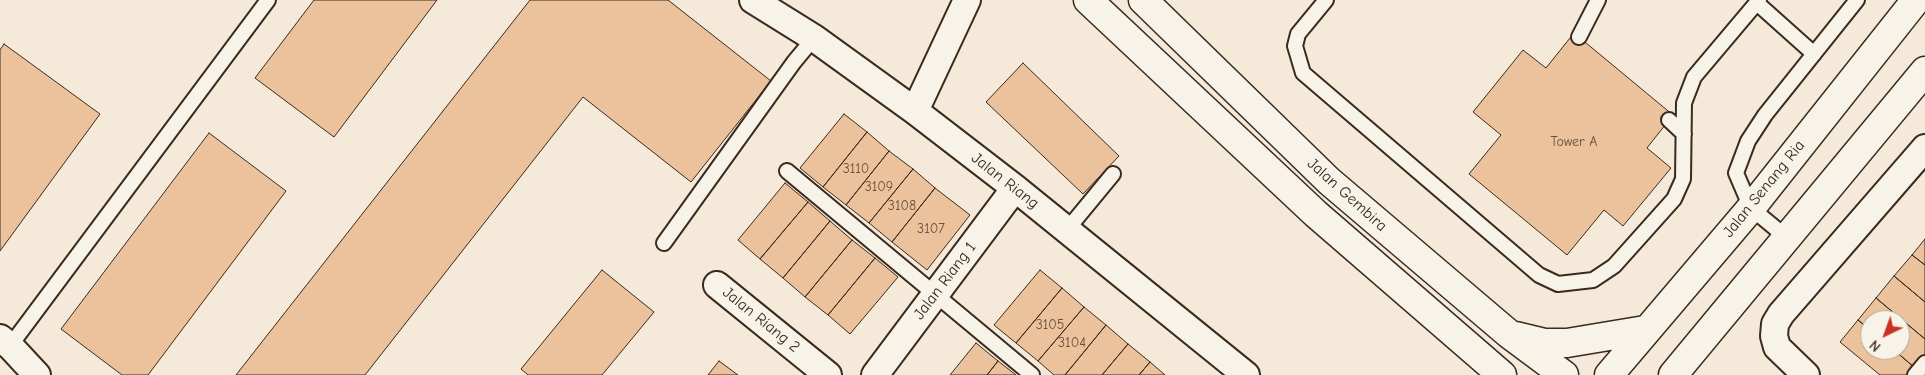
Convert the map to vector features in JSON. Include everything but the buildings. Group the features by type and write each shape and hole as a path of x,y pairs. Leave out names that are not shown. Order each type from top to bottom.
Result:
{"main road":[{"path":"1088,0 1316,214 1502,375"},
{"name":"Jalan Gembira","path":"1143,0 1329,181 1509,334 1564,375"},
{"name":"Jalan Senang Ria","path":"1608,375 1751,208 1916,0"},
{"path":"1673,375 1925,71"},
{"path":"1509,334 1545,342 1567,343 1645,330"}],"street":[{"name":"Jalan Riang","path":"753,0 814,38 916,111 1015,188 1246,375"},
{"path":"916,111 967,0"},
{"path":"1806,375 1777,347 1774,336 1775,324 1781,314 1925,148"},
{"name":"Jalan Riang 1","path":"875,375 1015,188"},
{"name":"Jalan Riang 2","path":"716,285 828,375"},
{"path":"5,342 37,375"}],"lane":[{"path":"5,342 268,0"},
{"path":"1326,0 1298,34 1295,46 1303,73 1539,275 1558,284 1593,280 1614,266 1674,199 1683,179 1684,102 1694,77 1758,2 1814,54"},
{"path":"1579,37 1598,0"},
{"path":"1786,237 1751,208 1736,173 1748,141 1765,114 1857,0"},
{"path":"664,243 794,62 814,38"},
{"path":"1669,120 1684,134"},
{"path":"787,171 934,296 1032,375"},
{"path":"1066,231 1113,174"},
{"path":"1915,375 1925,363"}]}
